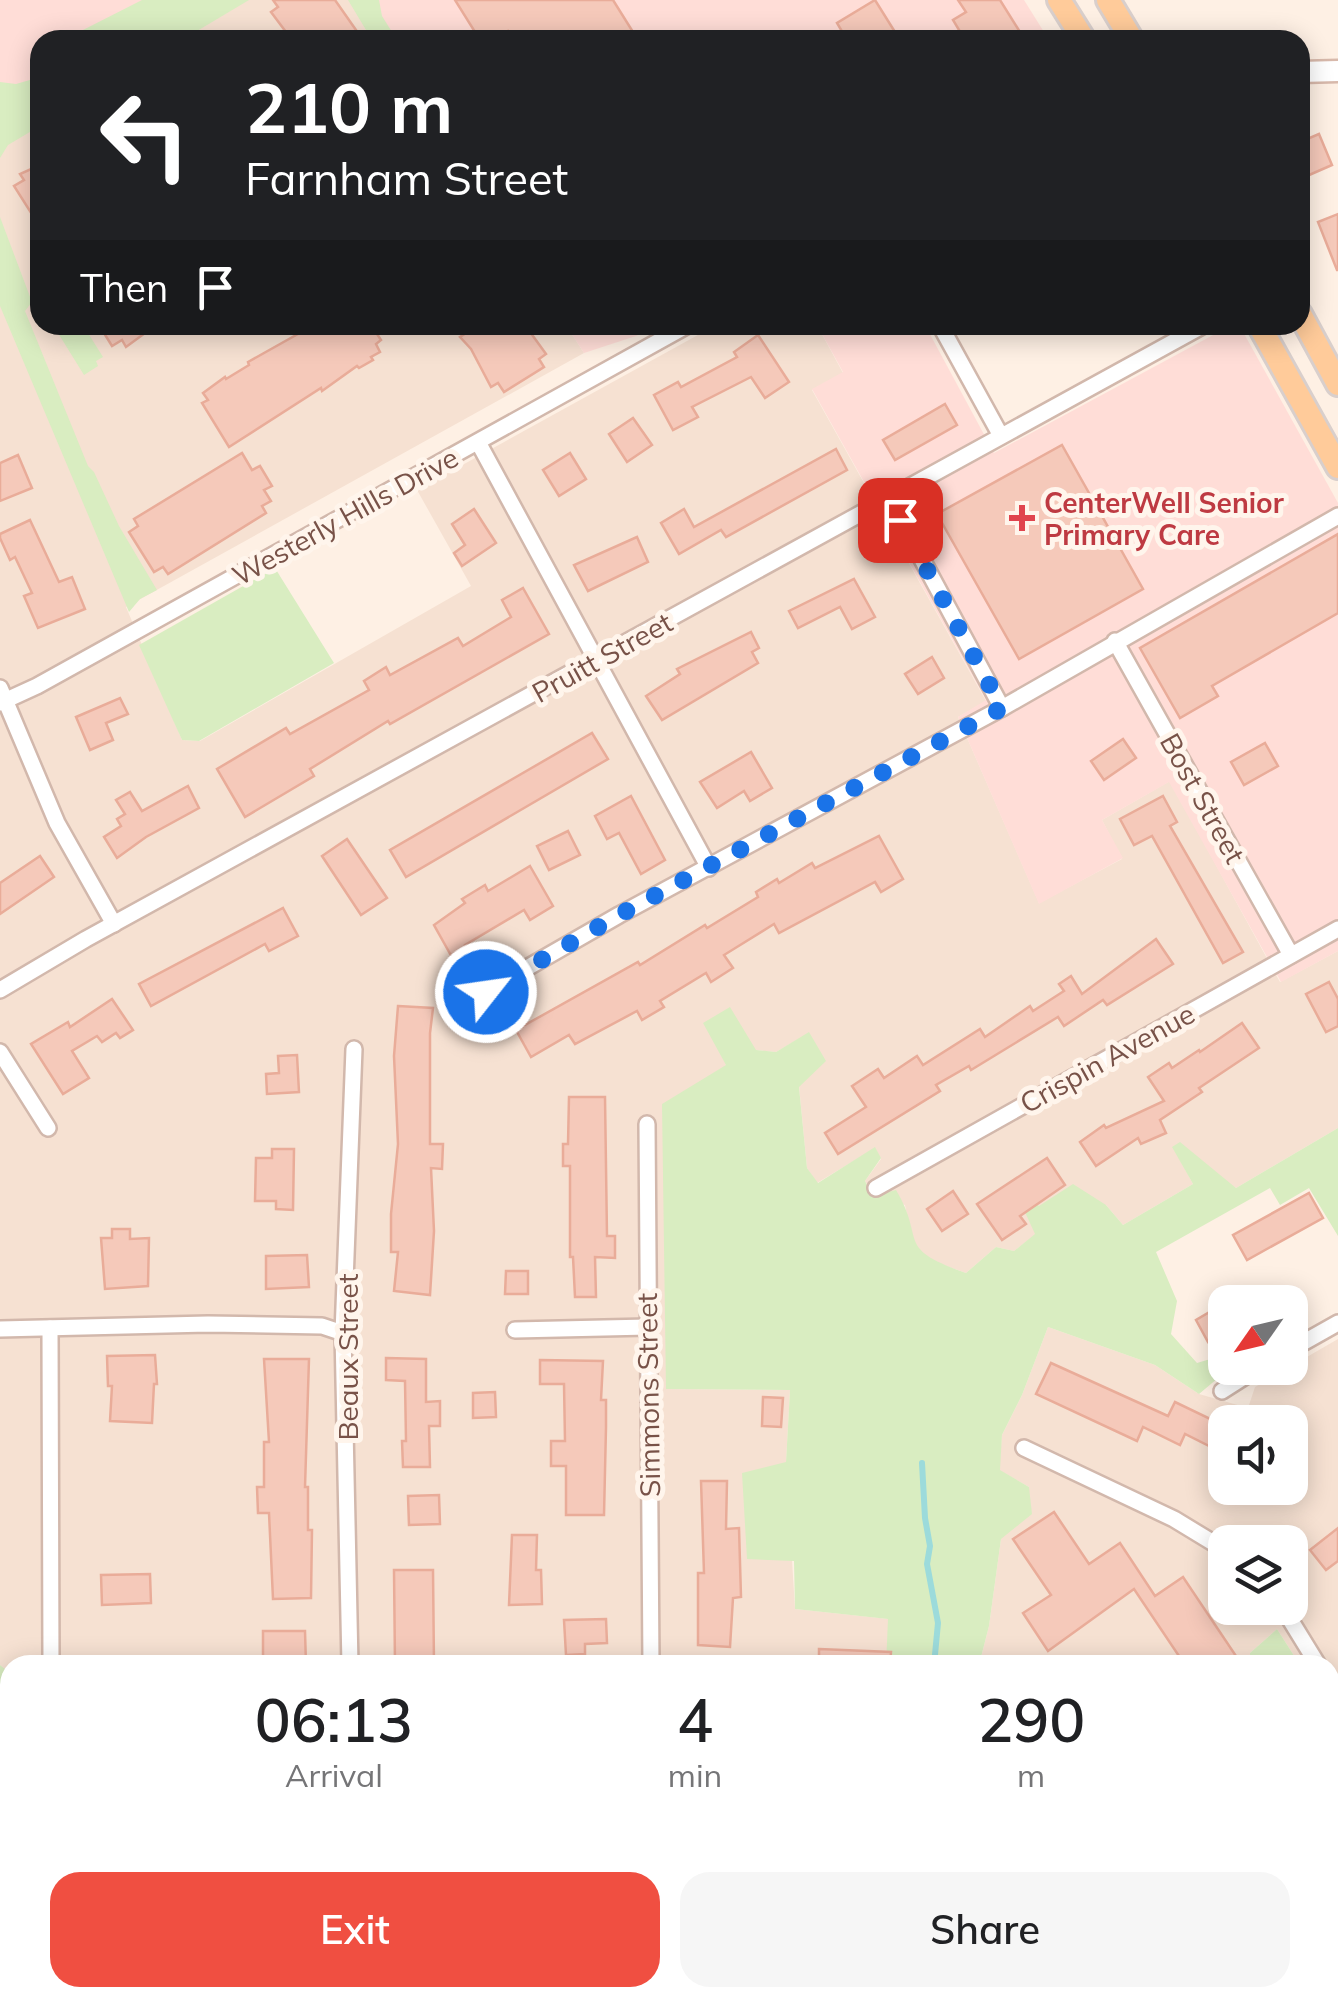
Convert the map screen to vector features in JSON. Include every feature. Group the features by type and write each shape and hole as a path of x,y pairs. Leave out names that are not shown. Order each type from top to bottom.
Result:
{"main road":[{"path":"1059,0 1078,30"},
{"path":"1108,0 1126,30"},
{"path":"1310,72 1338,72"},
{"path":"1310,334 1338,384"},
{"path":"1265,335 1338,467"}],"street":[{"name":"Westerly Hills Drive","path":"2,697 670,335"},
{"path":"945,335 1001,436"},
{"name":"Pruitt Street","path":"0,990 1186,335"},
{"path":"478,442 710,868"},
{"path":"889,498 1002,708"},
{"path":"486,992 619,915 1002,708 1338,516"},
{"name":"Bost Street","path":"1116,640 1291,955"},
{"path":"2,697 57,823 114,924"},
{"name":"Crispin Avenue","path":"876,1188 1338,930"},
{"name":"Beaux Street","path":"350,1655 343,1333 354,1049"},
{"path":"0,1052 48,1128"},
{"name":"Simmons Street","path":"647,1124 651,1655"},
{"path":"1308,1340 1338,1323"},
{"path":"0,1329 208,1324 322,1326 343,1333"},
{"path":"515,1330 648,1327"},
{"path":"50,1328 50,1655"},
{"path":"1222,1391 1231,1385"},
{"path":"1024,1448 1208,1540"},
{"path":"1293,1625 1312,1655"}],"shaded area":[{"path":"0,0 183,0 128,30 30,30 30,82 0,99"},
{"path":"183,0 358,0 377,30 128,30"},
{"path":"358,0 1024,0 1043,30 377,30"},
{"path":"30,82 30,335 572,335 584,353 126,607 182,740 200,741 471,586 417,490 698,335 822,335 843,373 812,390 986,701 958,717 1039,903 1122,859 1102,820 1170,781 1280,982 1338,951 1338,1128 1236,1188 1173,1147 1193,1184 1123,1225 1106,1205 1039,1206 1022,1181 1013,1186 1036,1234 1014,1251 996,1247 966,1273 929,1260 912,1242 905,1205 873,1196 865,1181 881,1159 875,1148 817,1183 807,1168 799,1086 809,1033 776,1052 755,1050 726,1064 666,1389 790,1390 786,1462 795,1609 889,1619 887,1655 0,1655 0,99"},
{"path":"572,335 638,335 636,336 584,353"},
{"path":"823,335 930,335 994,453 1213,335 1245,335 1338,503 1338,951 1281,982 1169,782 1102,820 1123,858 1039,904 958,717 986,700 812,389 843,372"},
{"path":"1048,1327 1155,1365 1199,1394 1238,1405 1208,1405 1208,1505 1308,1505 1308,1405 1249,1405 1258,1385 1308,1385 1308,1356 1338,1339 1338,1655 1294,1655 1277,1629 1250,1655 982,1655 1001,1539 1029,1487 999,1470 1002,1435"}],"green space":[{"path":"142,0 249,0 199,30 83,30"},
{"path":"348,0 379,0 382,16 391,30 366,30"},
{"path":"30,80 30,132 8,145 0,158 0,82 16,84"},
{"path":"0,217 30,297 25,311 30,335 35,335 88,466 157,590 140,599 129,612 0,306"},
{"path":"59,335 89,335 103,357 96,361 98,366 84,375"},
{"path":"275,568 334,663 199,741 182,740 139,645"},
{"path":"730,1007 756,1050 776,1052 809,1032 826,1061 799,1087 807,1168 818,1183 875,1147 881,1158 865,1181 873,1196 896,1190 920,1249 966,1273 996,1247 1014,1251 1035,1234 1013,1186 1021,1181 1039,1206 1073,1184 1106,1205 1123,1225 1193,1184 1172,1147 1180,1142 1236,1188 1338,1128 1338,1236 1309,1188 1280,1205 1270,1188 1156,1252 1177,1301 1171,1334 1197,1363 1208,1360 1210,1385 1199,1394 1155,1365 1048,1327 1002,1435 1000,1470 1029,1487 1032,1514 1001,1539 982,1655 886,1655 888,1619 795,1609 794,1561 747,1559 742,1473 786,1462 790,1390 666,1389 662,1104 726,1065 703,1023"},
{"path":"1277,1629 1294,1655 1250,1655"}],"building":[{"path":"273,0 335,0 356,30 284,30 271,12 278,7"},
{"path":"455,0 613,0 632,30 474,30"},
{"path":"875,0 894,30 841,30 837,23"},
{"path":"958,0 1000,0 1019,30 959,30 953,20 966,12"},
{"path":"1319,134 1332,165 1310,175 1310,138"},
{"path":"30,170 30,211 14,186 24,180 20,174"},
{"path":"1338,214 1338,270 1337,270 1318,222"},
{"path":"105,335 142,335 126,347 122,340 112,346"},
{"path":"296,335 378,335 381,340 376,344 380,352 371,357 373,360 357,366 229,447 202,403 208,400 203,393 249,365 248,362"},
{"path":"532,335 546,354 539,359 544,367 504,392 498,383 491,387 471,349 460,337"},
{"path":"758,335 789,382 765,398 751,377 692,407 698,417 673,430 654,395 678,382 681,387 737,357 734,352"},
{"path":"945,404 957,425 895,460 883,440"},
{"path":"633,418 652,445 627,462 609,434"},
{"path":"1062,445 1143,589 1019,659 937,514"},
{"path":"836,449 847,470 726,537 721,530 679,554 661,523 684,509 694,527"},
{"path":"242,453 252,470 260,466 272,486 264,490 271,501 262,506 266,513 168,574 163,567 154,572 129,532 138,526 134,519"},
{"path":"570,453 586,479 559,496 543,470"},
{"path":"18,455 32,488 0,501 0,463"},
{"path":"474,509 496,543 462,566 454,553 465,545 452,524"},
{"path":"30,520 59,582 72,577 85,609 38,628 24,596 32,593 15,557 10,560 0,538 0,534"},
{"path":"1338,534 1338,613 1212,686 1218,696 1180,718 1140,648"},
{"path":"637,537 648,562 588,591 574,565"},
{"path":"854,579 875,617 852,629 840,607 798,628 789,611"},
{"path":"523,588 549,634 390,724 388,721 310,769 314,776 245,817 217,769 286,728 290,734 369,690 364,681 386,667 390,675 458,638 463,646 511,617 502,600"},
{"path":"751,632 759,648 752,652 758,663 662,720 646,696 680,674 677,669"},
{"path":"932,657 944,678 918,694 905,674"},
{"path":"120,698 128,714 106,723 113,740 90,750 76,717"},
{"path":"592,733 608,759 406,877 390,850"},
{"path":"1123,739 1136,758 1104,780 1091,761"},
{"path":"1265,743 1278,766 1244,785 1231,762"},
{"path":"751,752 772,788 750,801 744,791 717,808 700,782"},
{"path":"188,786 199,808 117,858 104,837 121,826 117,819 125,814 116,800 130,792 142,811"},
{"path":"631,796 665,860 641,874 619,833 607,839 595,816"},
{"path":"1163,796 1177,822 1170,826 1243,952 1223,963 1152,836 1134,845 1120,819"},
{"path":"568,831 580,855 549,870 537,846"},
{"path":"879,836 903,879 881,892 875,882 779,933 774,924 724,955 733,968 711,982 706,973 660,1001 664,1007 642,1020 637,1011 575,1044 569,1035 531,1057 516,1030 638,962 640,965 705,925 707,928 758,897 756,892 777,879 779,883 812,863 815,868"},
{"path":"347,839 387,898 361,915 322,856"},
{"path":"40,856 54,877 0,914 0,883"},
{"path":"530,866 553,906 530,920 524,910 465,945 467,949 453,959 434,925 465,903 462,899 485,885 488,891"},
{"path":"283,908 298,936 269,951 265,944 151,1006 139,984"},
{"path":"1156,939 1173,964 1107,1005 1103,1000 1064,1026 1058,1017 971,1070 969,1066 936,1085 940,1091 838,1154 825,1133 866,1107 852,1086 878,1069 884,1078 917,1056 923,1065 980,1029 985,1037 1030,1006 1033,1011 1064,991 1059,984 1071,976 1082,994"},
{"path":"1329,982 1338,999 1338,1026 1326,1032 1306,994"},
{"path":"112,999 133,1030 120,1038 116,1033 102,1042 97,1036 72,1051 89,1078 63,1094 31,1044 68,1022 70,1027"},
{"path":"398,1006 433,1008 430,1144 443,1144 442,1169 431,1168 434,1231 430,1295 394,1291 398,1252 391,1252 391,1214 398,1144 394,1056"},
{"path":"1242,1023 1259,1048 1160,1120 1166,1133 1141,1144 1138,1138 1096,1166 1080,1142 1104,1125 1106,1128 1164,1101 1148,1077 1169,1063 1172,1068 1200,1052"},
{"path":"297,1055 299,1092 267,1094 266,1074 279,1073 278,1056"},
{"path":"569,1097 605,1097 607,1236 615,1236 615,1258 595,1257 596,1297 575,1297 570,1257 570,1166 563,1166 563,1144 568,1144"},
{"path":"272,1149 294,1149 293,1210 276,1209 276,1201 255,1201 256,1158 272,1158"},
{"path":"1047,1158 1065,1185 1020,1216 1026,1224 1002,1240 977,1204"},
{"path":"953,1191 968,1214 942,1231 927,1209"},
{"path":"1309,1193 1323,1218 1247,1260 1233,1235"},
{"path":"112,1229 130,1229 130,1239 149,1238 148,1286 105,1289 101,1238 112,1238"},
{"path":"307,1255 309,1287 266,1289 266,1256"},
{"path":"506,1271 528,1271 528,1294 505,1294"},
{"path":"1208,1313 1208,1342 1196,1320"},
{"path":"155,1355 157,1384 152,1423 110,1421 112,1386 108,1386 107,1356"},
{"path":"386,1358 426,1359 426,1402 440,1401 440,1426 429,1426 430,1467 403,1467 405,1381 386,1380"},
{"path":"264,1359 309,1359 305,1487 308,1530 312,1530 311,1598 273,1599 269,1513 258,1513 257,1487 264,1487 264,1442 269,1442"},
{"path":"540,1360 603,1361 604,1515 566,1515 566,1466 551,1466 551,1441 565,1441 564,1384 540,1384"},
{"path":"1051,1363 1168,1416 1175,1402 1208,1418 1208,1446 1185,1434 1180,1445 1143,1427 1137,1441 1036,1394"},
{"path":"495,1392 496,1417 473,1418 473,1393"},
{"path":"763,1397 783,1398 781,1427 762,1426"},
{"path":"701,1481 727,1481 726,1529 739,1528 741,1597 733,1598 730,1647 698,1645 698,1573 704,1573"},
{"path":"439,1495 440,1524 409,1525 408,1496"},
{"path":"1054,1512 1089,1564 1120,1543 1155,1596 1183,1577 1208,1614 1208,1625 1215,1625 1235,1655 1178,1655 1134,1589 1048,1651 1023,1613 1051,1595 1013,1539"},
{"path":"1338,1528 1338,1561 1326,1570 1310,1550"},
{"path":"512,1535 537,1535 536,1570 541,1570 542,1604 509,1605"},
{"path":"394,1570 433,1570 434,1655 395,1655"},
{"path":"150,1574 151,1603 102,1605 101,1575"},
{"path":"606,1619 607,1643 585,1644 585,1654 566,1655 564,1620"},
{"path":"263,1631 305,1631 306,1655 263,1655"},
{"path":"819,1649 891,1652 891,1655 819,1655"}],"waterway":[{"path":"922,1463 930,1546 927,1564 938,1623 935,1655"}],"place":[{"name":"CenterWell Senior Primary Care","path":"1022,518"}],"route":[{"path":"486,992 619,915 1002,708 900,520"}]}
